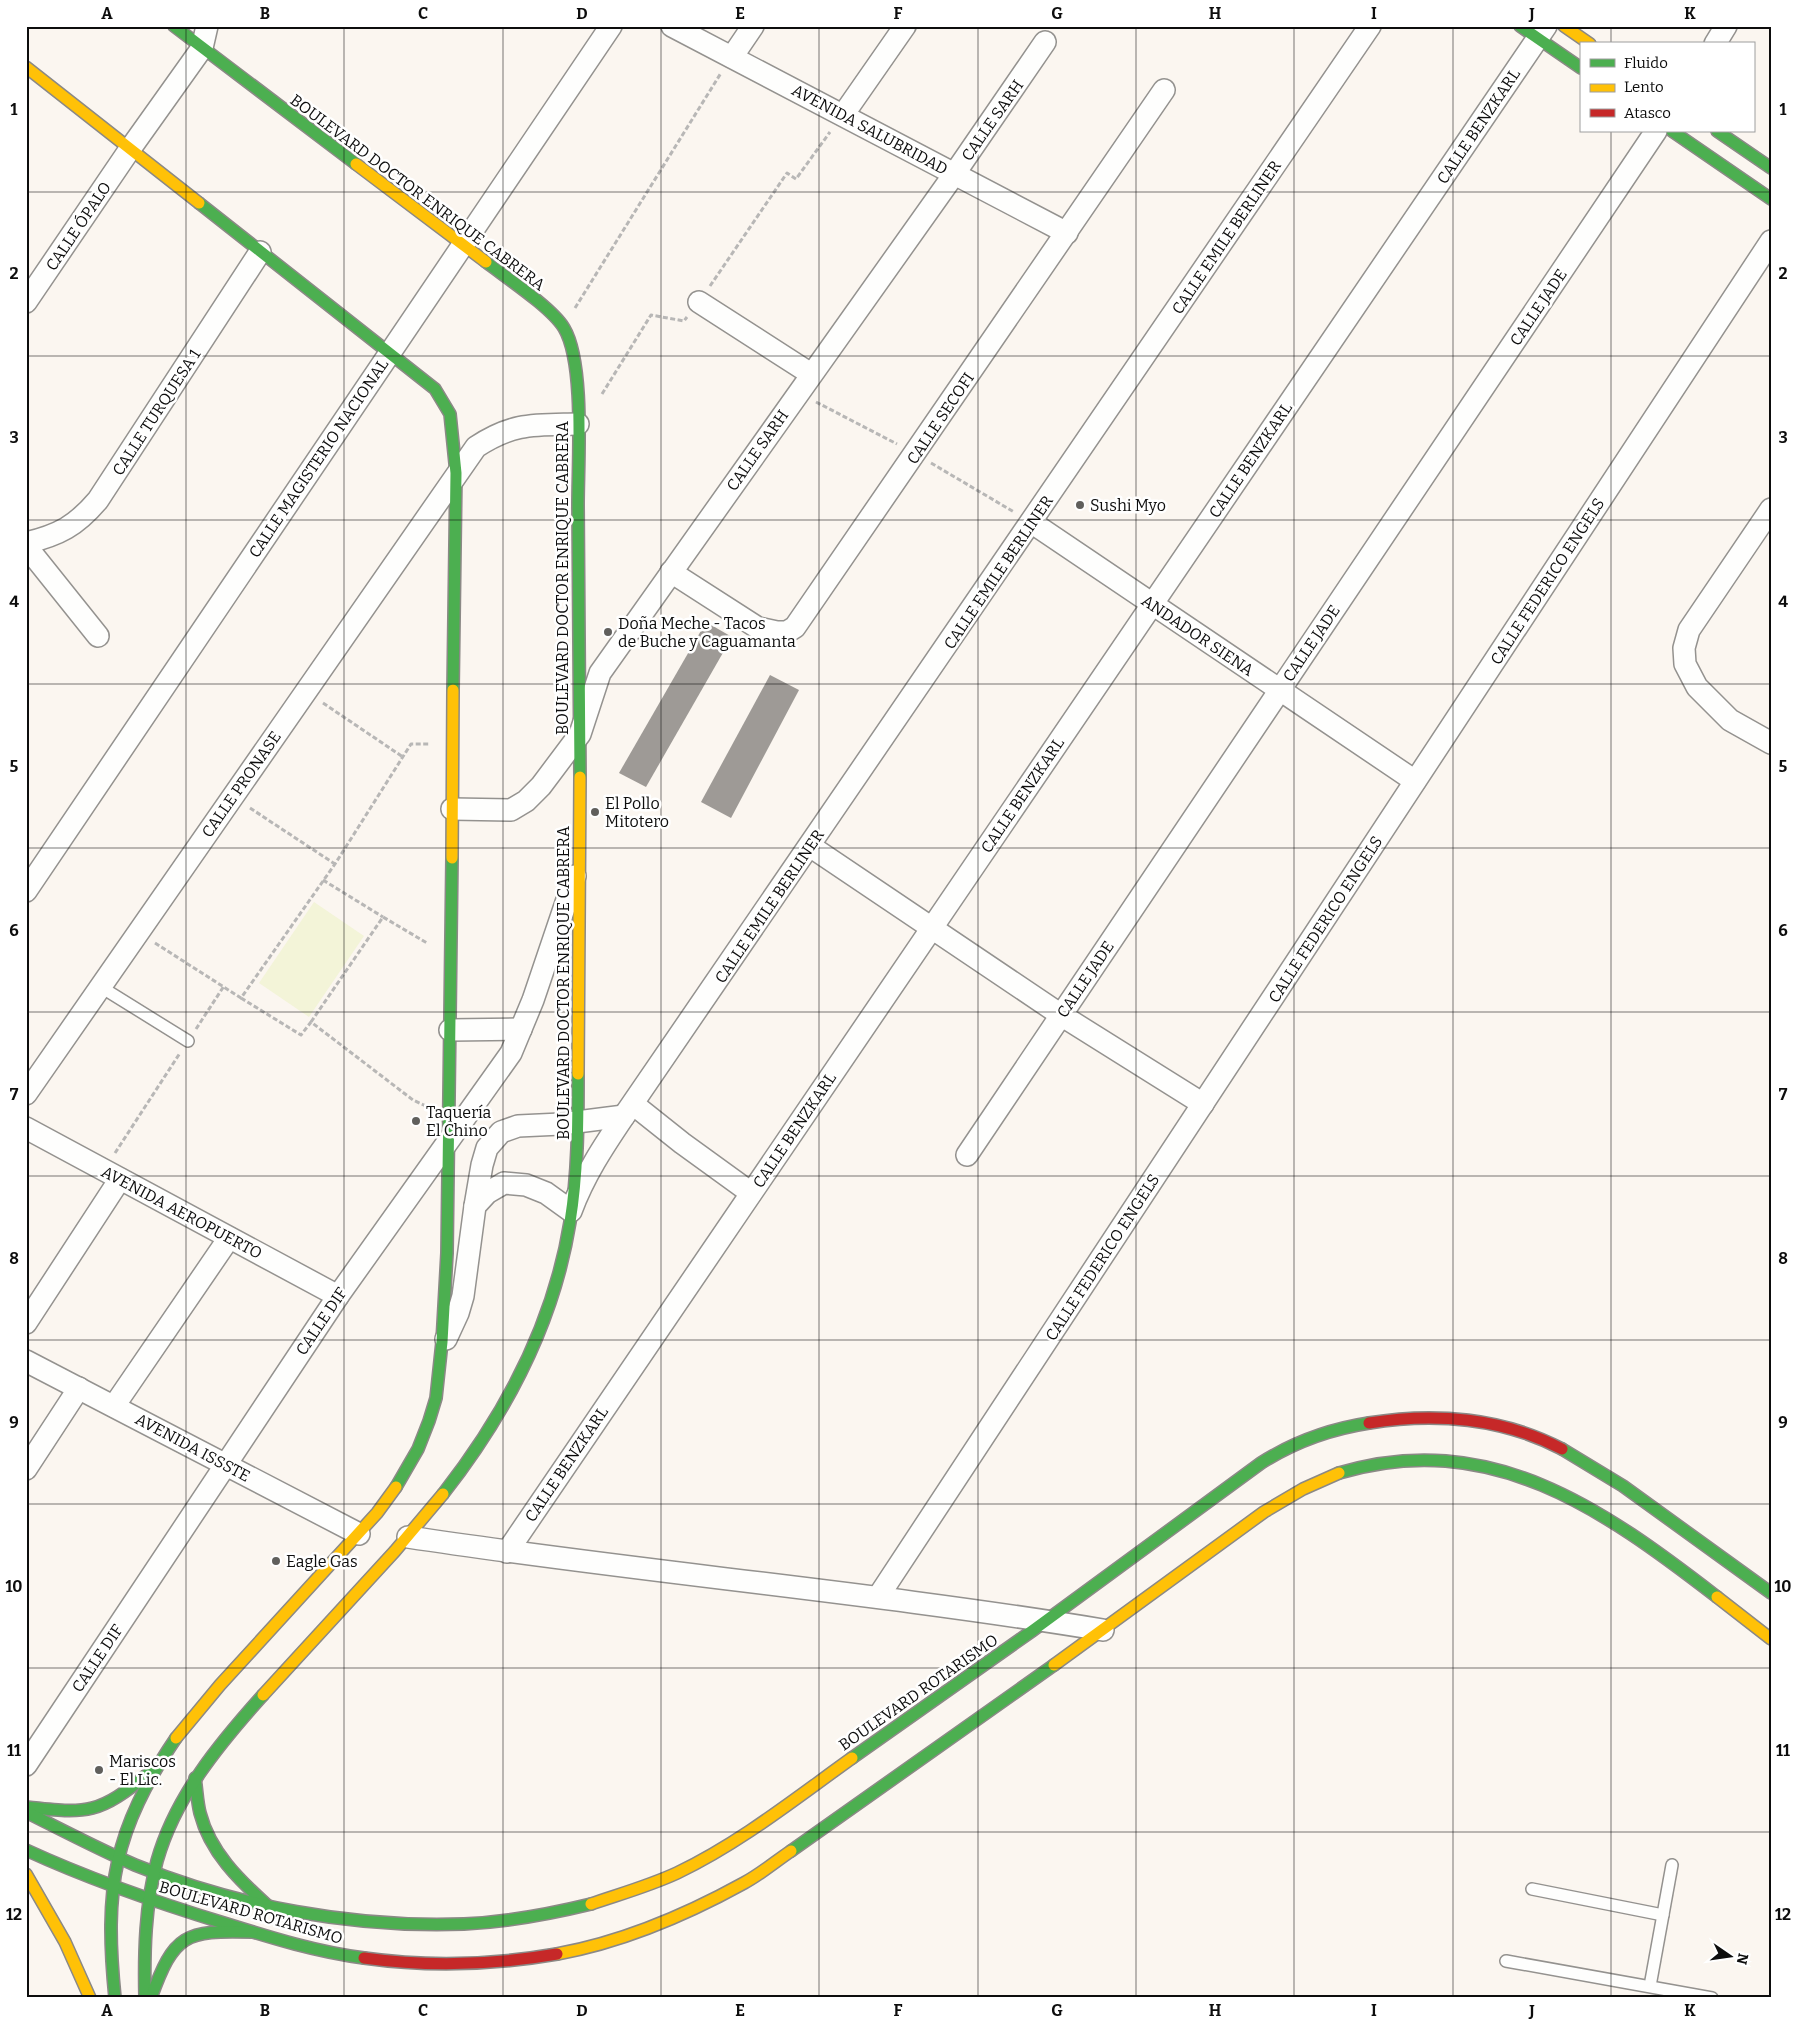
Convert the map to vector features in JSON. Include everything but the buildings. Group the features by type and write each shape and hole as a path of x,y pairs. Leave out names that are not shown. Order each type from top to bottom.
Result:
{"main road":[{"name":"BOULEVARD DOCTOR ENRIQUE CABRERA","path":"145,1998 145,1943 153,1872 173,1817 195,1778 250,1709 408,1537 462,1470 488,1432 510,1392 552,1296 564,1254 578,1150 580,734 578,424 577,381 573,352 563,328 515,284 174,26"},
{"path":"1520,26 1542,32 1580,67"},
{"path":"1564,26 1587,42"},
{"path":"26,68 435,389 450,414 456,473 447,1253 442,1348 434,1404 424,1436 407,1471 395,1490 359,1534 203,1705 172,1745 131,1815 118,1858 113,1885 110,1932 115,1998"},
{"path":"1673,132 1771,199"},
{"path":"1718,132 1771,168"},
{"name":"BOULEVARD ROTARISMO","path":"26,1812 118,1858 153,1872 268,1906 308,1914 388,1923 474,1924 527,1918 620,1896 657,1882 731,1843 956,1690 1250,1469 1292,1446 1330,1432 1363,1424 1409,1418 1442,1417 1480,1421 1518,1430 1558,1447 1598,1468 1771,1593"},
{"name":"BOULEVARD ROTARISMO","path":"26,1850 51,1862 149,1900 290,1943 350,1956 433,1963 486,1962 539,1956 600,1944 650,1928 746,1882 990,1705 1103,1630 1272,1505 1347,1470 1381,1462 1422,1458 1459,1461 1494,1468 1524,1477 1578,1504 1643,1542 1771,1639"},
{"path":"26,1807 78,1811 92,1809 116,1798 160,1764"},
{"path":"195,1778 200,1815 208,1836 232,1872 268,1906"},
{"path":"26,1874 65,1942 90,1998"},
{"path":"151,1998 165,1961 171,1950 182,1940 195,1933 208,1930 252,1932"}],"street":[{"path":"202,48 207,26"},
{"name":"CALLE MAGISTERIO NACIONAL","path":"26,891 611,26"},
{"name":"AVENIDA SALUBRIDAD","path":"672,26 1067,233"},
{"path":"732,57 753,26"},
{"path":"843,115 905,26"},
{"name":"CALLE EMILE BERLINER","path":"571,1211 595,1159 628,1110 1370,26"},
{"path":"1716,42 1726,26"},
{"name":"CALLE BENZKARL","path":"506,1552 1542,32"},
{"name":"CALLE SARH","path":"452,809 511,810 526,802 541,786 580,734 600,672 1045,42"},
{"name":"CALLE ÓPALO","path":"26,302 130,149 202,48"},
{"name":"CALLE SECOFI","path":"671,572 758,628 787,632 796,627 1164,90"},
{"name":"CALLE JADE","path":"967,1155 1655,132"},
{"name":"CALLE FEDERICO ENGELS","path":"878,1597 1771,241"},
{"name":"CALLE TURQUESA 1","path":"26,544 64,531 84,517 98,500 260,252"},
{"path":"699,302 811,374"},
{"name":"CALLE PRONASE","path":"26,1094 456,473 476,447 500,433 514,428 539,424 578,424"},
{"path":"1771,508 1688,630 1684,648 1685,664 1697,687 1730,720 1771,743"},
{"name":"ANDADOR SIENA","path":"1031,522 1415,781"},
{"path":"26,544 98,636"},
{"path":"810,846 1062,1015 1203,1104"},
{"name":"CALLE DIF","path":"26,1766 448,1129 511,1053 553,943 580,860"},
{"path":"450,1030 521,1029"},
{"path":"442,1348 458,1313 463,1296 482,1165 488,1148 501,1132 518,1126 578,1122 628,1110 751,1193"},
{"name":"AVENIDA AEROPUERTO","path":"26,1128 338,1296"},
{"path":"26,1322 112,1174"},
{"path":"475,1206 494,1188 504,1183 514,1183 546,1192 571,1211"},
{"path":"114,1406 229,1238"},
{"name":"AVENIDA ISSSTE","path":"26,1361 359,1534"},
{"path":"26,1469 79,1388"},
{"path":"408,1537 506,1552 878,1597 1103,1630"}],"lane":[{"path":"100,987 188,1041"},
{"path":"1650,1986 1672,1865"},
{"path":"1532,1889 1663,1915"},
{"path":"1506,1961 1712,1998"}],"path":[{"path":"563,328 732,57"},
{"path":"598,400 651,315 684,321 787,173 796,179 843,115"},
{"path":"306,691 403,757"},
{"path":"241,998 335,864 411,744 453,745"},
{"path":"233,796 335,864"},
{"path":"323,880 450,957"},
{"path":"138,933 301,1035 383,917"},
{"path":"112,1174 188,1041 224,986"},
{"path":"311,1022 414,1100 448,1129"}],"green space":[{"path":"314,902 364,936 309,1017 259,983"}],"traffic: fast":[{"path":"174,26 356,164"},
{"path":"1520,26 1580,67"},
{"path":"1673,132 1771,199"},
{"path":"1718,132 1771,168"},
{"path":"199,203 435,389 450,414 456,473 453,690"},
{"path":"486,262 558,320 571,344 575,364 579,413 580,777"},
{"path":"396,1487 418,1449 429,1421 436,1398 442,1342 447,1253 452,858"},
{"path":"443,1494 466,1464 506,1400 524,1366 552,1296 562,1259 573,1204 577,1148 578,1074"},
{"path":"852,1758 1032,1631 1261,1463 1313,1437 1369,1423"},
{"path":"1562,1449 1623,1486 1771,1593"},
{"path":"1339,1473 1394,1462 1446,1461 1495,1469 1542,1485 1587,1507 1631,1534 1717,1597"},
{"path":"791,1851 1054,1665"},
{"path":"145,1998 145,1946 150,1895 157,1861 165,1838 175,1815 200,1772 263,1695"},
{"path":"115,1998 111,1924 113,1892 118,1862 126,1832 138,1802 176,1738"},
{"path":"26,1807 65,1810 92,1808 118,1797 149,1773"},
{"path":"195,1778 200,1813 218,1853 236,1875 268,1906"},
{"path":"26,1812 121,1859 174,1880 255,1903 296,1912 380,1922 464,1924 528,1917 591,1904"},
{"path":"26,1850 100,1881 201,1916 295,1944 364,1958"},
{"path":"151,1998 167,1960 175,1948 185,1940 211,1932 252,1932"}],"traffic: slow":[{"path":"1564,26 1587,42"},
{"path":"26,67 199,203"},
{"path":"356,164 486,262"},
{"path":"452,858 453,690"},
{"path":"578,1074 580,777"},
{"path":"1054,1665 1264,1512 1303,1489 1339,1473"},
{"path":"176,1738 220,1685 377,1513 396,1487"},
{"path":"263,1695 395,1551 443,1494"},
{"path":"1717,1597 1771,1639"},
{"path":"591,1904 656,1882 700,1861 745,1834 852,1758"},
{"path":"557,1954 630,1935 700,1906 762,1872 791,1851"},
{"path":"26,1874 65,1942 90,1998"}],"traffic: jam":[{"path":"1369,1423 1419,1418 1468,1420 1516,1430 1562,1449"},
{"path":"364,1958 412,1963 460,1964 509,1961 557,1954"}],"place":[{"name":"Sushi Myo","path":"1080,505"},
{"name":"Doña Meche - Tacos de Buche y Caguamanta","path":"608,632"},
{"name":"El Pollo Mitotero","path":"595,812"},
{"name":"Taquería El Chino","path":"416,1121"},
{"name":"Eagle Gas","path":"276,1561"},
{"name":"Mariscos - El Lic.","path":"99,1770"}]}
